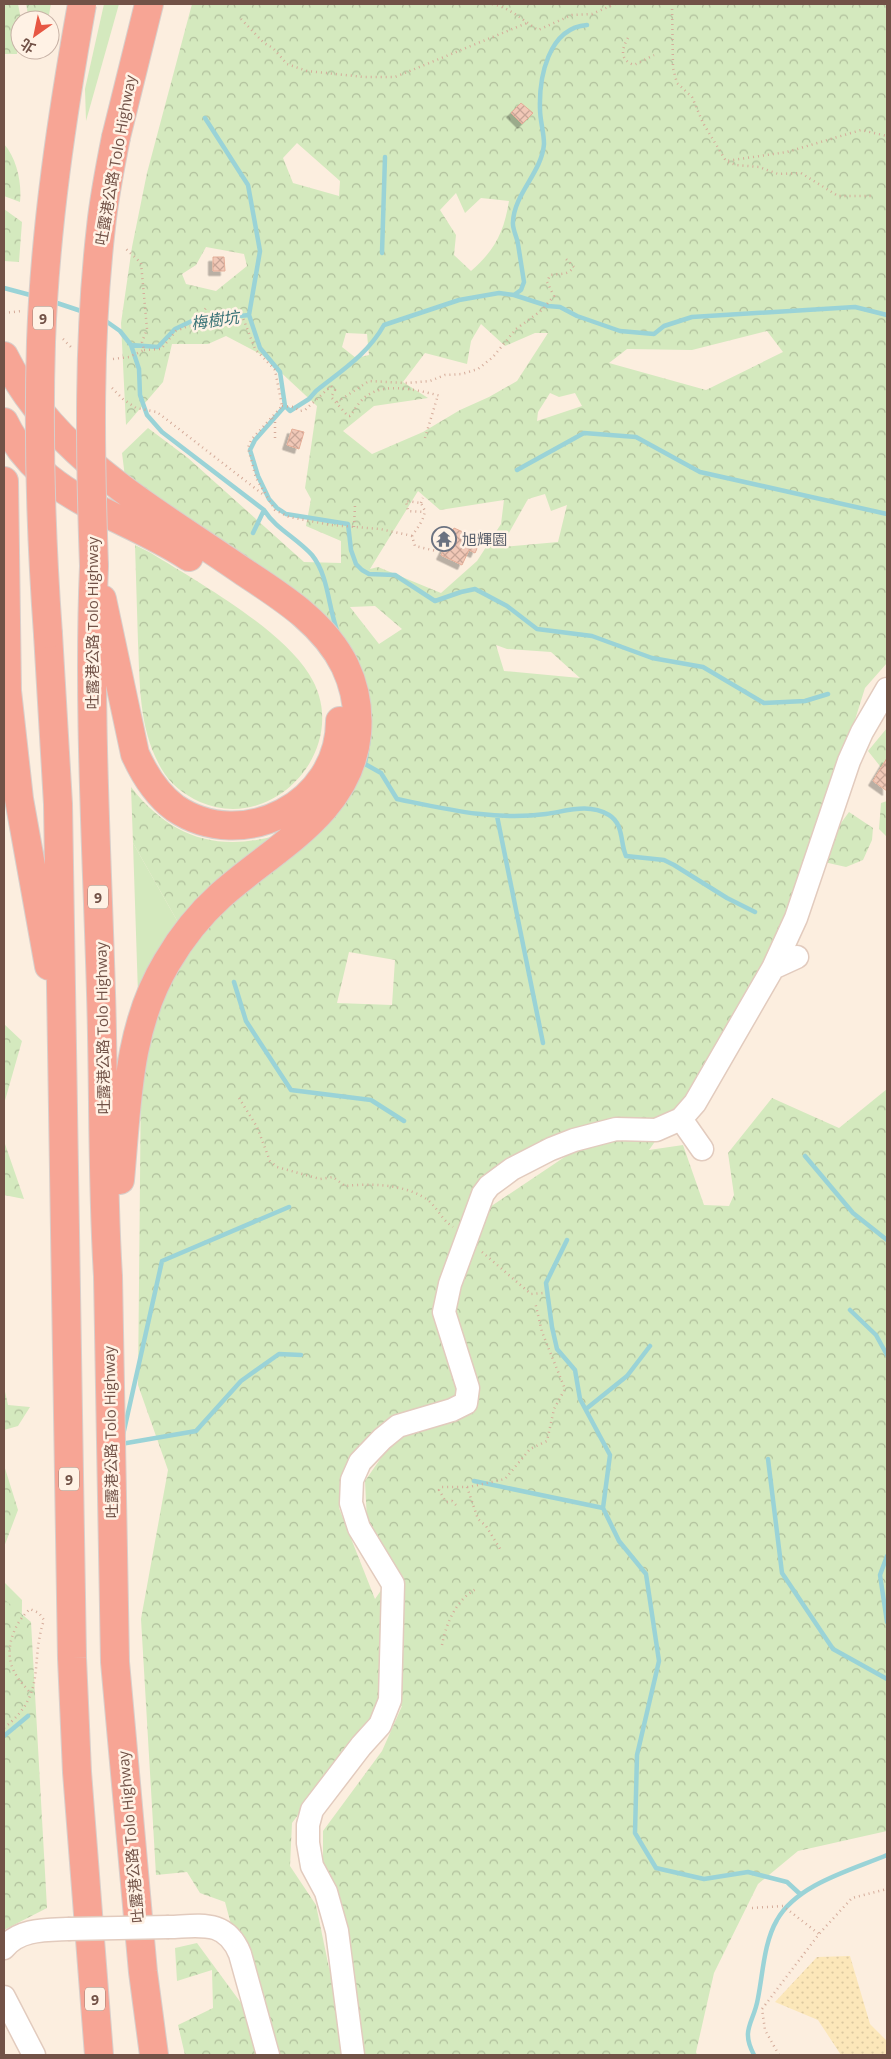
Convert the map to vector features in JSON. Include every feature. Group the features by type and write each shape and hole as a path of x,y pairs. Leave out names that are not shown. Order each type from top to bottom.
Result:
{"highway":[{"name":"9","path":"82,4 55,178 41,341 41,524 58,804 72,1658 77,1772 99,2055"},
{"name":"吐露港公路 Tolo Highway","path":"149,4 116,137 101,225 92,331 90,437 94,566 100,634 105,1227 108,1276 115,1662 142,1972 154,2055"},
{"path":"4,356 12,372 36,407 63,439 145,506 283,598 317,627 340,657 350,678 356,701 358,725 354,754 344,781 332,801 316,818 232,886 205,911 173,952 152,991 137,1033 132,1062 108,1276"},
{"path":"4,422 25,456 56,485 73,497 159,538 265,608 306,642 327,670 337,694 340,710 337,742 323,777 307,797 292,809 257,824 241,827 221,826 204,822 174,807 151,783 135,754 100,634"},
{"path":"4,481 6,665 19,799 47,958 62,1015"}],"lane":[{"path":"353,2055 337,1931 326,1892 312,1866 308,1843 308,1825 312,1810 361,1746 380,1725 390,1700 392,1584 359,1528 350,1503 352,1480 360,1462 382,1439 398,1426 452,1410 466,1403 468,1388 444,1312 453,1275 483,1194 489,1186 512,1170 551,1149 574,1140 616,1129 656,1130 681,1118 695,1103 773,968 796,918 850,761 862,732 887,689"},
{"path":"773,968 798,957"},
{"path":"681,1118 702,1149"},
{"path":"4,1948 12,1940 28,1933 68,1929 212,1926 224,1930 233,1940 240,1954 268,2055"},
{"path":"4,1997 34,2055"}],"path":[{"path":"492,4 503,6 538,30 572,15 592,14 615,4"},
{"path":"672,4 673,68 677,84 692,97 703,122 726,161 736,165 759,167 778,174 801,173 838,196 872,196"},
{"path":"240,19 264,43 274,48 287,64 307,71 394,78 527,23"},
{"path":"628,38 623,47 623,57 627,62 634,65 654,55"},
{"path":"726,161 787,152 861,130 887,136"},
{"path":"124,247 141,263 141,283 147,329 142,342 144,350"},
{"path":"337,402 368,380 407,384 430,381 445,375 462,374 478,369 493,357 516,329 542,310 554,296 547,282 550,275 564,275 570,272 574,267 566,259"},
{"path":"200,323 202,313 206,308"},
{"path":"4,313 19,310 26,312"},
{"path":"105,360 129,357 144,350 160,349 176,331 200,323 243,318 256,349 275,370 282,406"},
{"path":"57,333 76,351"},
{"path":"282,406 305,410 331,386 335,390 331,397 350,416 366,396 384,389 410,390 439,396 425,438"},
{"path":"282,406 251,440 248,448 250,463 274,510 282,515 352,527 380,529 412,536"},
{"path":"136,408 149,408 157,412 211,452 266,497"},
{"path":"272,418 275,422 275,438 279,438"},
{"path":"412,536 422,521 425,512 421,503 423,498"},
{"path":"421,503 406,500 408,510 425,512"},
{"path":"352,527 355,505"},
{"path":"412,536 415,546 420,548 436,551 441,546"},
{"path":"239,1098 257,1127 270,1161 277,1167 320,1179 333,1177 345,1186 366,1184 407,1191 428,1200 441,1218 456,1229"},
{"path":"481,1251 531,1294 543,1294"},
{"path":"456,1505 452,1501 446,1502 439,1490 449,1485 467,1488 505,1479 530,1450 547,1441 550,1434 554,1410 565,1389 542,1332 535,1302"},
{"path":"467,1488 478,1519 486,1526 502,1552"},
{"path":"442,1645 456,1610 466,1594 478,1588"},
{"path":"4,1728 19,1716 31,1694 37,1674 38,1638 44,1620 30,1609 19,1619 14,1632 11,1662 18,1679 31,1694"},
{"path":"779,2055 765,2030 762,2009 819,1934 852,1898 887,1889"},
{"path":"752,1908 782,1906 819,1934"}],"green space":[{"path":"4,4 18,4 19,10 10,10 10,54 4,54"},
{"path":"26,4 51,4 50,10 27,10"},
{"path":"104,4 119,4 86,121 85,89"},
{"path":"192,4 887,4 887,663 865,688 798,901 742,1003 678,1109 649,1150 683,1145 704,1205 729,1206 734,1195 728,1153 772,1098 839,1128 887,1089 887,1831 798,1851 758,1884 714,1973 696,2052 697,2055 185,2055 178,2025 213,2008 212,1970 177,1981 175,1948 197,1943 244,2007 243,1969 225,1902 200,1893 187,1872 156,1875 141,1619 168,1470 138,1385 141,1078 148,1036 175,970 218,914 324,827 361,675 125,477 122,453 148,428 188,458 304,562 341,563 341,541 306,526 311,499 305,488 317,406 262,355 226,336 208,344 172,344 163,382 126,425 121,323 132,247 147,173","holes":["297,143 340,181 339,196 293,183 283,158","456,193 465,213 481,198 509,201 497,240 486,256 471,271 454,255 456,235 440,210","206,247 244,254 247,266 216,291 186,284 182,274 196,265","481,324 505,346 535,333 548,333 517,381 489,397 460,410 423,432 372,454 343,431 374,406 428,398 403,382 425,353 467,364 471,341","767,331 783,352 706,390 609,363 627,349 692,350","346,333 367,334 369,355 356,358 342,347","550,393 559,397 575,393 582,406 537,421 538,412","418,491 440,510 504,500 501,524 477,561 441,593 378,567 370,569","545,494 551,511 567,505 558,542 501,547 528,499","375,606 402,629 379,644 350,607","496,645 507,649 551,652 580,678 504,671","349,952 395,960 392,1005 337,1003","572,1152 487,1209 480,1181","385,1452 365,1481 367,1521 391,1576 375,1599 339,1508 350,1465","402,1706 382,1751 323,1831 323,1867 349,1973 329,1968 316,1905 290,1866 292,1823 370,1719"]},
{"path":"4,144 9,150 18,172 20,202 4,196"},
{"path":"4,209 22,222 19,262 4,261"},
{"path":"135,545 214,592 259,623 296,657 309,674 320,701 322,728 314,754 300,777 280,794 255,806 228,809 200,802 188,796 173,784 161,768 148,738 142,707 139,676"},
{"path":"887,728 887,775 868,751"},
{"path":"131,787 161,818 195,836 233,842 275,836 179,924 133,843"},
{"path":"887,801 887,837 879,829 881,803"},
{"path":"849,812 873,828 872,840 863,860 846,867 824,862 841,823"},
{"path":"133,843 179,924 138,994"},
{"path":"4,1024 22,1041 4,1104"},
{"path":"4,1123 5,1144 24,1199 4,1195"},
{"path":"4,1387 8,1405 30,1407 18,1426 4,1430"},
{"path":"4,1465 18,1510 4,1547"},
{"path":"4,1582 22,1600 21,1680 4,1704"},
{"path":"4,1599 31,1622 47,1908 4,1930"}],"sand":[{"path":"850,1956 870,2024 887,2041 887,2055 841,2055 818,2020 775,2002 817,1957"}],"building":[{"path":"521,103 533,113 522,124 511,113"},
{"path":"213,257 224,257 225,271 213,271"},
{"path":"292,429 304,432 299,449 287,445"},
{"path":"454,528 481,540 475,553 469,550 462,565 441,555"},
{"path":"887,758 887,791 873,781"}],"waterway":[{"path":"514,295 521,290 524,282 513,222 518,202 542,154 544,144 540,97 544,70 548,56 563,35 574,28 587,25"},
{"path":"205,118 248,185 260,251 249,315"},
{"path":"382,253 385,157"},
{"name":"梅樹坑","path":"4,288 34,296"},
{"path":"285,406 290,411 309,399 362,353 384,325 459,300 499,293 514,295 548,306 560,307 577,316 620,331 654,334 664,326 692,317 855,307 887,315"},
{"name":"梅樹坑","path":"51,301 84,312"},
{"path":"103,319 120,331 131,345 158,347 175,329 192,321 249,315 260,348 280,372 285,406 255,440 250,450 258,476 269,499 286,514 348,524 351,550 356,564 369,574 395,575 435,601 475,589 507,606 537,629 592,636 652,658 703,667 764,703 805,701 828,694"},
{"path":"131,345 139,369 140,395 147,415 162,432 264,510 274,523 312,555 322,573 338,633"},
{"path":"517,470 584,433 636,437 700,472 887,514"},
{"path":"253,533 264,510"},
{"path":"369,738 365,764 381,773 397,799 489,815 527,816 586,809 601,811 609,815 617,823 626,856 664,860 727,898 755,912"},
{"path":"497,816 543,1043"},
{"path":"234,982 246,1021 291,1090 371,1100 404,1121"},
{"path":"805,1156 853,1213 887,1240"},
{"path":"123,1435 162,1261 289,1207"},
{"path":"567,1240 546,1283 552,1327 557,1349 575,1370 580,1399 610,1455 603,1508 619,1541 646,1574 659,1661 637,1755 635,1833 656,1868 704,1879 748,1872 787,1882 800,1894"},
{"path":"850,1310 876,1335 887,1355"},
{"path":"586,1409 627,1376 650,1346"},
{"path":"121,1444 196,1431 241,1381 279,1354 301,1355"},
{"path":"768,1459 782,1573 833,1649 887,1679"},
{"path":"474,1481 603,1508"},
{"path":"887,1556 880,1575 887,1622"},
{"path":"4,1736 28,1716"},
{"path":"754,2055 748,2039 749,2026 756,2007 769,1938 777,1920 786,1907 811,1888 887,1855"}],"place":[{"name":"旭輝園","path":"444,539"}]}
